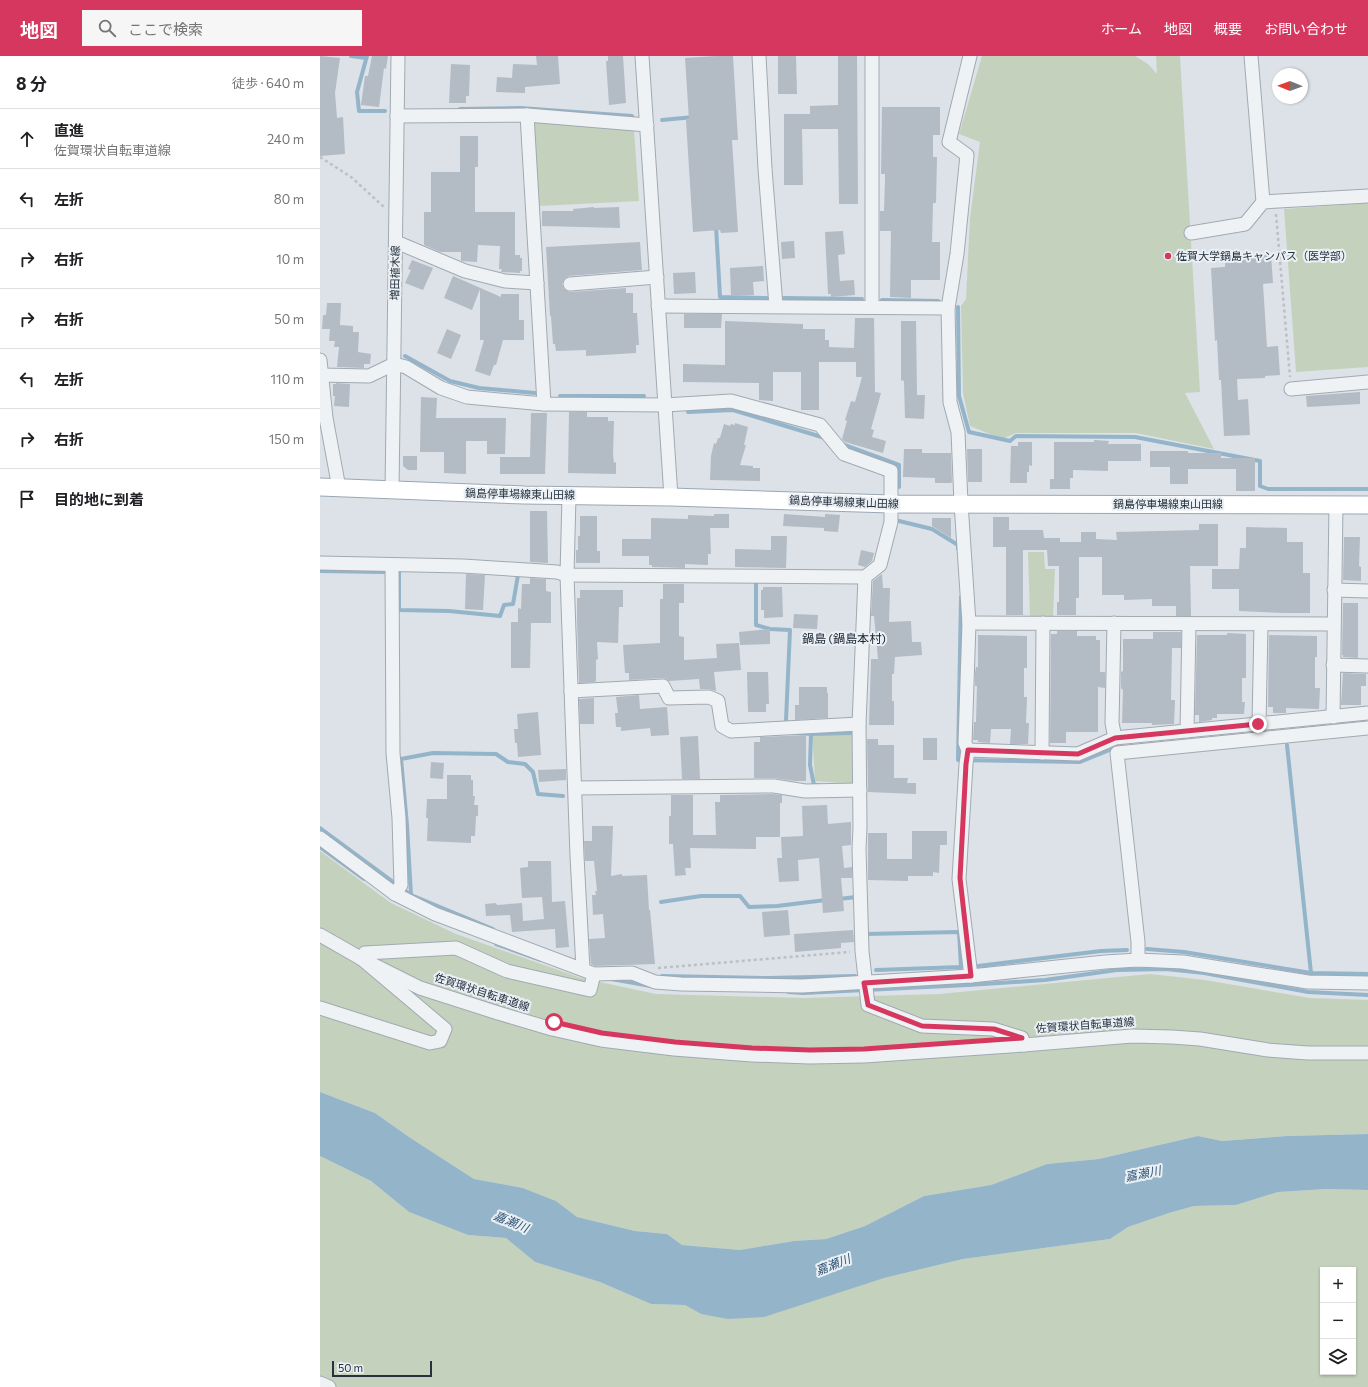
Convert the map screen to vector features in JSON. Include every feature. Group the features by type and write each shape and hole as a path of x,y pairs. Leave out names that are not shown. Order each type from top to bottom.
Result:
{"main road":[{"name":"鍋島停車場線東山田線","path":"320,488 569,496 671,496 891,504 1368,505"}],"street":[{"name":"増田植木線","path":"392,491 398,56"},
{"path":"642,56 671,496"},
{"path":"759,56 765,169 776,306"},
{"path":"872,56 872,307"},
{"path":"970,56 949,142 968,154 958,254 948,308 950,402 958,432 969,623 965,743 968,750 960,878 971,976"},
{"path":"1251,56 1269,202"},
{"path":"527,115 544,404"},
{"path":"397,116 527,115 647,125"},
{"path":"1191,233 1245,224 1269,202 1368,196"},
{"path":"396,242 465,271 505,281 537,283"},
{"path":"570,284 656,277"},
{"path":"658,306 948,308"},
{"path":"320,360 326,418 339,488"},
{"path":"320,564 463,566 564,571 865,577 880,565 891,522 891,471 844,454 820,425 731,401 664,405 544,404 467,397 442,388 406,367 394,364 369,376 321,372"},
{"path":"1291,389 1368,382"},
{"path":"362,959 366,953 456,948 507,971 590,990 590,975 577,856 576,788 564,571 569,496"},
{"path":"1333,717 1333,624 1336,505"},
{"path":"392,565 393,753 399,818 398,889"},
{"path":"865,577 859,724 859,849 862,951 864,983 868,1005 922,1026 994,1029 1022,1038 1024,1045"},
{"path":"1334,590 1368,591"},
{"path":"969,623 1333,624"},
{"path":"1042,753 1043,623"},
{"path":"1114,623 1112,723 1115,738"},
{"path":"1187,731 1189,624"},
{"path":"1258,724 1261,624"},
{"path":"1333,665 1368,666"},
{"path":"571,690 663,686 669,698 709,697 718,702 722,726 731,731 859,724"},
{"path":"968,750 1078,754 1115,738 1368,713"},
{"path":"1138,960 1138,942 1117,753 1368,728"},
{"path":"576,788 774,786 805,791 860,790"},
{"path":"320,838 435,914 590,975 632,973 655,982 681,984 802,986 971,976 1138,960 1183,962 1308,982 1368,983"},
{"path":"320,935 362,959 420,988 552,1029 601,1040 698,1051 810,1057 864,1056 1132,1036 1200,1039 1268,1050 1308,1053 1368,1053"},
{"path":"320,1008 430,1043 440,1041 444,1029 362,959"},
{"path":"320,1383 329,1387"}],"path":[{"path":"320,157 352,177 385,208"},
{"path":"1269,202 1291,389"},
{"path":"632,973 661,968 862,951"}],"green space":[{"path":"982,56 1135,56 1148,64 1157,74 1156,56 1180,56 1200,392 1185,393 1214,449 1136,433 1016,433 1002,439 970,426 963,393 961,306 966,299 970,218 980,142 959,134"},
{"path":"534,121 634,130 639,201 539,206"},
{"path":"1368,203 1368,367 1296,372 1284,209"},
{"path":"1028,552 1044,552 1045,569 1055,569 1053,617 1030,617"},
{"path":"856,729 856,784 815,781 812,731"},
{"path":"320,851 391,903 456,934 581,978 656,994 805,998 939,994 1150,974 1205,980 1310,998 1368,1000 1368,1134 1287,1136 1222,1141 1198,1136 1099,1159 1047,1164 991,1185 924,1196 865,1226 826,1239 794,1241 740,1250 682,1245 667,1234 635,1231 577,1217 556,1201 523,1188 474,1179 375,1113 320,1092"},
{"path":"320,1156 371,1181 409,1212 468,1235 506,1238 535,1262 600,1282 651,1304 685,1305 701,1314 884,1278 963,1259 1110,1239 1128,1227 1194,1206 1236,1205 1278,1192 1327,1189 1368,1190 1368,1387 320,1387"}],"water":[{"name":"嘉瀬川","path":"320,1092 375,1113 474,1179 523,1188 556,1201 577,1217 635,1231 667,1234 682,1245 740,1250 794,1241 826,1239 865,1226 924,1196 991,1185 1047,1164 1099,1159 1198,1136 1222,1141 1287,1136 1368,1134 1368,1190 1327,1189 1278,1192 1236,1205 1194,1206 1128,1227 1110,1239 963,1259 884,1278 764,1317 728,1319 701,1314 685,1305 651,1304 600,1282 535,1262 506,1238 468,1235 409,1212 371,1181 320,1156"}],"building":[{"path":"320,56 340,58 335,93 337,118 343,117 345,154 320,156"},
{"path":"372,56 388,56 386,69 384,68 379,107 361,105 365,76 368,76"},
{"path":"536,56 558,56 560,84 525,87 525,93 496,92 497,77 512,78 513,64 537,65"},
{"path":"608,56 623,56 626,103 609,105 606,61 608,61"},
{"path":"733,56 738,140 732,140 738,232 721,233 720,230 693,232 686,120 689,120 685,58"},
{"path":"778,56 796,56 797,94 778,94"},
{"path":"838,56 857,56 858,204 839,204 838,129 802,129 803,185 784,185 784,114 810,114 810,106 838,105"},
{"path":"451,64 470,65 469,96 466,96 466,103 449,103"},
{"path":"882,107 940,107 940,135 933,135 933,157 937,157 936,203 933,203 932,242 940,242 940,280 911,280 911,298 890,297 891,231 880,231 880,211 884,211 885,179 885,174 881,174"},
{"path":"460,136 478,136 478,167 475,167 475,212 515,212 515,255 520,255 520,258 522,258 522,271 520,271 520,273 501,272 502,269 499,269 500,246 478,245 477,262 461,261 461,252 440,252 424,245 424,212 431,212 431,172 460,172"},
{"path":"619,207 620,228 542,226 542,211 573,211 573,209"},
{"path":"843,231 845,254 838,255 840,281 854,280 855,295 831,297 831,294 828,294 825,232"},
{"path":"794,241 795,258 782,259 781,242"},
{"path":"640,242 642,270 569,276 565,278 562,284 564,289 570,292 626,288 626,293 633,293 633,313 637,313 639,345 636,345 636,353 586,356 586,350 556,351 555,344 553,344 550,316 546,247"},
{"path":"1271,254 1273,283 1263,284 1267,347 1278,346 1280,375 1265,376 1265,378 1237,379 1238,400 1248,399 1250,435 1224,436 1221,380 1219,380 1217,340 1215,341 1211,268 1225,267 1225,257"},
{"path":"412,260 433,268 423,290 405,283 411,270 408,269"},
{"path":"763,266 764,281 753,282 754,295 731,296 730,268"},
{"path":"695,272 696,293 674,294 673,273"},
{"path":"453,276 501,297 501,294 519,294 519,320 524,320 524,340 503,340 496,365 494,365 490,376 475,371 484,340 480,340 480,289 472,310 444,298"},
{"path":"327,303 341,303 340,325 353,326 353,332 359,332 358,352 371,354 370,364 364,364 364,368 337,367 339,347 334,347 335,341 329,341 330,329 322,329 323,315 326,315"},
{"path":"684,314 722,314 721,328 684,328"},
{"path":"855,318 874,318 875,392 881,393 871,429 874,430 872,437 886,441 883,453 845,442 842,439 847,421 845,420 851,401 855,402 862,377 856,377 856,362 819,362 819,410 801,410 801,372 773,372 773,401 759,400 759,383 683,382 683,364 725,365 725,321 803,324 803,329 825,329 825,340 829,340 829,347 854,348"},
{"path":"901,321 916,321 917,395 925,395 924,419 905,418 904,381 901,380"},
{"path":"447,329 461,335 451,359 437,353"},
{"path":"333,384 350,384 349,407 334,406 335,396 333,396"},
{"path":"1360,392 1360,404 1307,407 1306,396"},
{"path":"421,397 437,398 436,418 506,418 505,454 487,454 487,441 466,441 466,474 444,473 444,452 420,452"},
{"path":"569,412 587,412 587,417 608,417 608,421 614,421 613,454 614,463 616,462 616,474 568,473"},
{"path":"531,413 547,413 545,474 500,474 500,457 530,457"},
{"path":"735,423 748,427 744,445 746,445 740,465 760,468 760,481 710,480 711,456 714,443 716,444 718,438 720,438 724,424 730,426 731,424 735,425"},
{"path":"1094,440 1109,441 1108,444 1141,444 1141,461 1108,461 1108,471 1073,470 1073,478 1070,478 1070,489 1050,489 1050,479 1054,479 1054,442 1094,442"},
{"path":"1018,442 1032,442 1032,466 1029,465 1029,472 1027,472 1027,483 1010,483 1011,446 1018,446"},
{"path":"904,449 922,449 922,453 951,453 952,482 935,483 935,478 903,477"},
{"path":"967,449 982,449 982,482 968,482"},
{"path":"1150,451 1221,453 1221,458 1255,458 1255,491 1236,491 1236,469 1188,469 1188,484 1170,484 1170,467 1150,467"},
{"path":"403,456 417,456 417,470 408,470 403,466"},
{"path":"530,511 547,511 548,563 530,562"},
{"path":"714,514 729,514 729,528 710,528 711,554 708,554 708,565 685,564 685,568 652,567 652,565 649,565 649,556 622,556 622,539 651,539 651,518 688,519 688,515 714,516"},
{"path":"784,514 825,517 825,514 840,515 838,532 824,531 824,528 783,526"},
{"path":"580,516 597,516 597,551 600,551 600,563 576,563 578,536 580,536"},
{"path":"993,517 1009,517 1009,530 1043,530 1044,538 1060,538 1060,542 1081,542 1081,532 1096,532 1096,539 1117,540 1116,532 1199,530 1199,524 1218,524 1218,566 1190,566 1191,616 1176,616 1176,606 1152,606 1152,599 1124,600 1124,595 1102,595 1102,557 1079,557 1079,598 1076,598 1076,615 1057,615 1057,602 1059,602 1059,566 1048,566 1047,550 1023,550 1023,615 1006,615 1006,547 993,547"},
{"path":"932,518 951,518 951,538 932,526"},
{"path":"1246,527 1287,528 1287,542 1303,542 1303,573 1310,573 1310,613 1239,611 1239,589 1212,589 1212,569 1239,569 1240,548 1246,548"},
{"path":"771,536 787,536 786,568 735,567 735,549 771,550"},
{"path":"1344,537 1360,537 1359,566 1361,567 1361,581 1343,580"},
{"path":"861,550 874,553 872,561 865,567 858,565"},
{"path":"466,574 485,575 483,610 465,609"},
{"path":"882,574 883,588 890,588 889,622 911,621 912,642 921,642 922,655 895,657 894,674 892,674 894,725 869,725 871,659 878,659 874,616 871,616 873,581"},
{"path":"530,578 546,579 546,591 551,592 551,623 531,623 530,668 511,668 511,622 518,622 518,608 521,609 522,584 530,584"},
{"path":"663,584 684,584 684,603 679,603 679,636 684,637 684,660 717,658 716,644 739,643 741,670 714,672 716,691 700,689 699,679 669,681 663,678 629,680 629,673 625,673 623,645 660,643 660,599 663,599"},
{"path":"763,587 782,587 783,617 764,618 764,610 761,610 761,590 763,590"},
{"path":"580,590 623,590 623,607 619,607 618,643 597,642 598,659 596,660 596,681 594,682 579,683 577,598 580,598"},
{"path":"1343,603 1358,603 1358,658 1343,657 1342,655"},
{"path":"794,614 818,615 817,629 793,628"},
{"path":"770,629 770,644 740,645 739,632"},
{"path":"1057,631 1077,631 1077,636 1096,636 1096,640 1100,640 1100,672 1105,672 1105,688 1098,687 1098,732 1066,732 1066,743 1050,743 1051,634 1057,634"},
{"path":"1153,632 1181,632 1181,648 1172,648 1171,700 1175,700 1174,724 1152,725 1152,723 1122,723 1123,690 1121,688 1121,672 1123,671 1123,639 1153,639"},
{"path":"1227,633 1246,634 1246,678 1242,678 1242,702 1245,702 1244,714 1217,714 1217,718 1199,722 1199,715 1195,715 1197,635 1227,635"},
{"path":"978,635 1027,636 1027,668 1024,668 1024,697 1027,697 1026,723 1029,723 1028,744 1010,744 1011,729 991,729 990,743 973,740 974,722 976,722 977,686 975,686 975,673 976,667 978,667"},
{"path":"1269,635 1317,636 1315,688 1320,688 1319,709 1286,708 1286,713 1273,713 1273,707 1268,707"},
{"path":"747,672 768,672 769,704 766,704 766,712 748,712"},
{"path":"1343,673 1366,674 1366,686 1361,686 1361,705 1341,705"},
{"path":"799,687 827,687 828,718 795,720 795,705 799,705"},
{"path":"639,695 640,709 667,707 669,735 651,736 650,728 621,731 621,727 616,727 615,713 618,713 616,697"},
{"path":"594,698 594,724 580,724 579,699"},
{"path":"538,712 541,755 518,757 514,729 518,729 517,714"},
{"path":"806,735 806,781 754,778 754,742 760,742 760,737"},
{"path":"698,736 700,779 682,779 680,737"},
{"path":"923,738 937,738 937,760 923,760"},
{"path":"867,739 878,739 878,745 894,745 894,778 908,778 907,783 916,783 916,794 868,792"},
{"path":"431,762 444,763 443,779 430,778"},
{"path":"566,769 566,780 539,782 538,770"},
{"path":"447,775 471,775 471,780 473,780 473,796 475,796 474,805 478,805 478,816 476,816 475,836 471,836 471,843 427,841 427,799 447,799"},
{"path":"671,795 693,795 693,835 716,835 715,802 720,802 720,795 782,795 782,803 780,803 780,837 756,837 756,849 690,848 691,868 685,868 686,875 675,876 673,844 669,844"},
{"path":"827,805 828,824 851,822 851,845 842,846 844,868 852,867 852,878 841,878 844,911 823,913 819,858 798,860 799,881 779,882 777,858 782,858 781,837 803,836 802,806"},
{"path":"592,826 613,826 611,876 622,874 622,876 647,875 655,964 595,966 591,964 589,939 605,938 603,914 593,915 592,895 596,895 595,891 597,891 594,861 585,861 584,841 592,841"},
{"path":"912,831 947,831 947,845 940,845 939,873 933,872 933,876 908,876 908,881 868,880 868,833 887,833 887,859 912,859"},
{"path":"528,861 551,861 552,902 565,901 569,947 556,948 555,929 512,932 510,915 486,916 485,904 496,903 497,905 522,903 523,921 544,919 542,897 522,898 520,868 528,867"},
{"path":"788,910 790,935 764,937 762,912"},
{"path":"853,930 854,942 841,943 841,948 795,952 794,934"}],"waterway":[{"path":"351,56 366,58"},
{"path":"367,56 357,92 359,111 385,111"},
{"path":"460,109 520,108 632,116"},
{"path":"662,120 694,117"},
{"path":"716,226 720,297 767,298"},
{"path":"784,298 862,299"},
{"path":"882,300 938,301"},
{"path":"958,307 959,396 969,432 1010,441 1016,436 1135,437 1260,461 1260,486 1268,489 1368,489"},
{"path":"405,356 450,381 479,388 535,393"},
{"path":"560,396 644,396"},
{"path":"688,412 733,410 825,438"},
{"path":"839,443 899,465 899,487"},
{"path":"899,521 932,529 958,545 958,549"},
{"path":"320,571 384,572"},
{"path":"399,572 399,610 449,611 500,616 504,605 513,604 518,575 521,575"},
{"path":"756,582 756,625 770,629 790,630 786,720"},
{"path":"961,597 958,760 1080,762 1117,747"},
{"path":"798,733 811,734 810,765 814,785 818,785"},
{"path":"811,734 851,733"},
{"path":"1287,745 1311,973"},
{"path":"411,895 401,759 433,753 496,754 508,762 525,764 533,772 538,794 563,796"},
{"path":"320,828 411,895 493,929"},
{"path":"320,847 364,879"},
{"path":"839,899 856,897 856,895"},
{"path":"661,902 701,896 740,896 749,907 777,906 826,900"},
{"path":"866,931 866,934 959,932 961,967 876,970"},
{"path":"496,944 541,960"},
{"path":"1147,949 1184,952 1311,973 1368,974"},
{"path":"978,966 1101,951 1127,950"},
{"path":"788,992 803,993 968,985 1045,980 1117,970 1166,969 1204,973 1308,992 1368,995"},
{"path":"662,976 768,978 855,976"},
{"path":"611,979 651,986"}],"place":[{"name":"佐賀大学鍋島キャンパス（医学部）","path":"1168,256"}],"district":[{"name":"鍋島 (鍋島本村)","path":"844,639"}],"route":[{"path":"554,1022 602,1033 675,1042 752,1048 810,1050 864,1049 1022,1038 994,1029 922,1026 868,1005 864,983 971,976 960,878 968,750 1078,754 1115,738 1258,724"}]}
